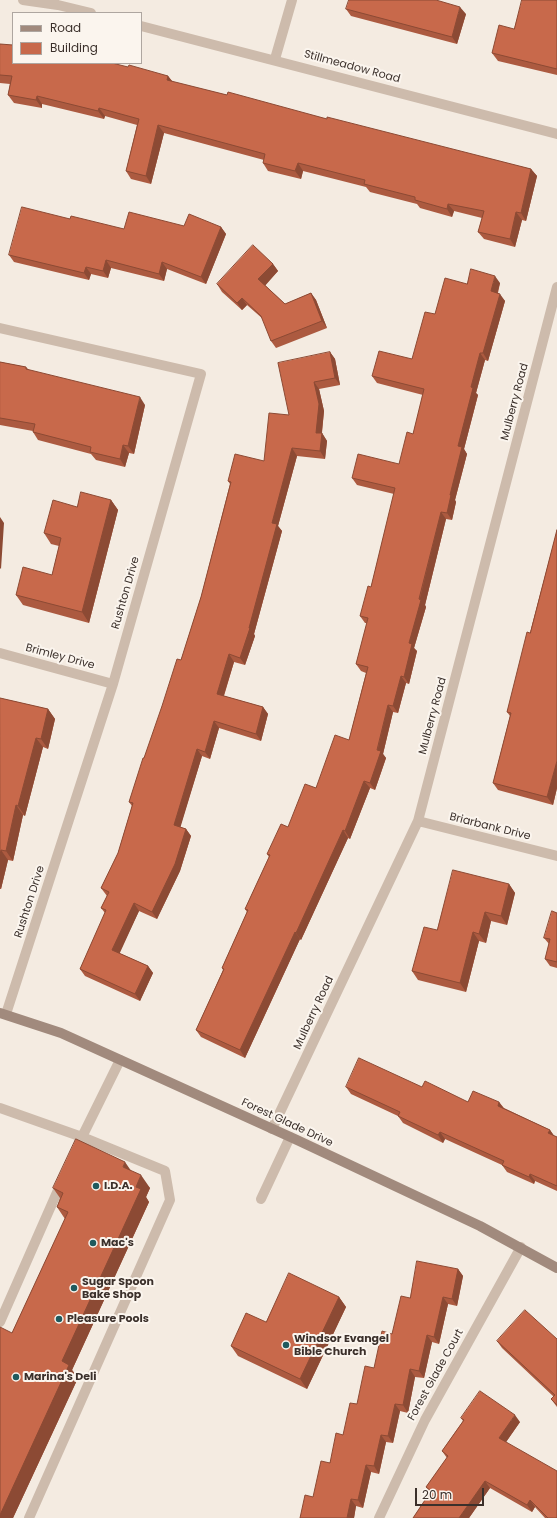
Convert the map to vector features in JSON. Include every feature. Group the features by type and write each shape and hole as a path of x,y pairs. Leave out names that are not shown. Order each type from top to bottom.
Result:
{"street":[{"path":"23,0 59,2 88,12"},
{"path":"275,59 292,0"},
{"name":"Stillmeadow Road","path":"142,26 275,59 557,134"},
{"name":"Mulberry Road","path":"272,1129 418,821 557,287"},
{"name":"Rushton Drive","path":"0,328 201,374 113,684 3,1013"},
{"name":"Brimley Drive","path":"0,653 113,684"},
{"name":"Briarbank Drive","path":"418,821 557,856"},
{"name":"Forest Glade Drive","path":"3,1013 61,1033 272,1129 480,1226 557,1268"},
{"path":"76,1151 120,1060"},
{"path":"0,1108 82,1137 165,1171 170,1200 29,1518"},
{"path":"261,1199 290,1138"},
{"path":"0,1322 66,1173"},
{"name":"Forest Glade Court","path":"379,1518 424,1420 522,1248"}],"building":[{"path":"349,0 436,0 460,7 452,37 346,9"},
{"path":"522,0 557,0 557,69 492,53 499,25 514,29"},
{"path":"0,44 12,45 12,64 116,64 128,67 129,65 168,76 167,80 227,95 228,92 327,119 327,117 531,169 521,213 516,212 510,239 478,232 484,211 448,204 447,209 415,200 415,197 364,184 365,180 298,163 295,171 263,163 265,154 158,125 146,176 126,171 139,119 99,108 98,111 37,96 36,100 8,95 12,76 0,75"},
{"path":"22,207 70,219 71,216 124,229 129,212 184,226 189,214 221,227 201,277 162,262 159,274 106,260 103,271 86,267 84,273 9,255"},
{"path":"253,245 273,264 258,279 285,304 311,293 322,321 271,341 261,316 242,298 237,303 217,284"},
{"path":"471,269 495,276 491,291 500,294 483,353 480,353 471,387 473,388 458,446 462,447 447,513 441,512 419,599 421,600 409,643 412,644 404,677 401,676 393,706 388,705 377,750 381,751 370,783 364,781 345,831 343,830 240,1050 196,1030 224,969 222,968 248,910 245,909 270,855 267,854 281,824 288,827 305,784 316,788 335,735 349,740 368,667 356,664 368,618 360,616 368,586 371,587 395,488 352,478 358,454 399,464 407,432 413,434 424,389 372,376 379,351 412,359 425,312 435,314 445,278 467,284"},
{"path":"330,352 335,378 314,382 319,404 316,433 322,433 320,451 292,448 272,523 277,524 250,628 240,658 229,654 217,694 263,707 256,734 214,721 205,752 197,749 174,825 186,829 175,864 152,912 134,903 112,950 148,966 135,994 80,969 106,910 101,908 109,892 101,888 118,853 133,803 129,802 143,758 177,659 181,660 201,597 231,482 228,481 235,454 264,461 269,413 289,415 278,363"},
{"path":"0,362 26,367 26,369 140,397 128,446 123,445 120,459 90,452 91,447 33,432 35,424 0,418"},
{"path":"81,492 111,500 82,612 16,595 23,567 52,575 61,538 44,533 53,500 77,507"},
{"path":"557,530 557,761 547,797 493,783 511,713 507,712 527,632 530,633"},
{"path":"0,698 48,709 41,739 36,738 18,806 16,805 6,851 1,850 0,855"},
{"path":"453,870 509,884 501,916 485,912 479,934 473,932 460,983 412,971 424,927 437,930"},
{"path":"552,911 557,913 557,962 545,959 550,939 544,938"},
{"path":"359,1058 422,1087 425,1081 468,1102 473,1091 499,1102 498,1106 550,1130 548,1133 557,1137 557,1186 530,1174 529,1177 502,1165 504,1161 440,1132 438,1135 398,1116 400,1112 346,1087"},
{"path":"76,1139 125,1162 123,1167 141,1175 136,1187 141,1189 62,1361 69,1365 0,1515 0,1327 12,1333 68,1212 57,1207 63,1193 53,1188"},
{"path":"417,1261 458,1269 452,1299 443,1297 434,1337 427,1335 419,1371 410,1369 403,1405 395,1404 388,1436 381,1435 374,1466 366,1465 358,1500 351,1499 347,1518 300,1518 305,1495 313,1497 321,1461 330,1463 336,1433 343,1435 350,1403 357,1404 365,1366 374,1368 382,1331 392,1334 401,1296 410,1298"},
{"name":"Windsor Evangel Bible Church","path":"289,1273 339,1297 300,1379 231,1346 246,1313 266,1322"},
{"path":"525,1310 557,1339 557,1405 551,1399 555,1395 497,1341"},
{"path":"480,1391 515,1415 499,1438 557,1471 557,1518 548,1518 530,1500 527,1505 485,1481 459,1518 413,1518 431,1491 426,1487 448,1456 442,1451 464,1420 461,1418"}],"place":[{"name":"I.D.A.","path":"96,1186"},
{"name":"Mac's","path":"93,1243"},
{"name":"Sugar Spoon Bake Shop","path":"74,1288"},
{"name":"Pleasure Pools","path":"59,1319"},
{"name":"Windsor Evangel Bible Church","path":"286,1345"},
{"name":"Marina's Deli","path":"16,1377"}]}
